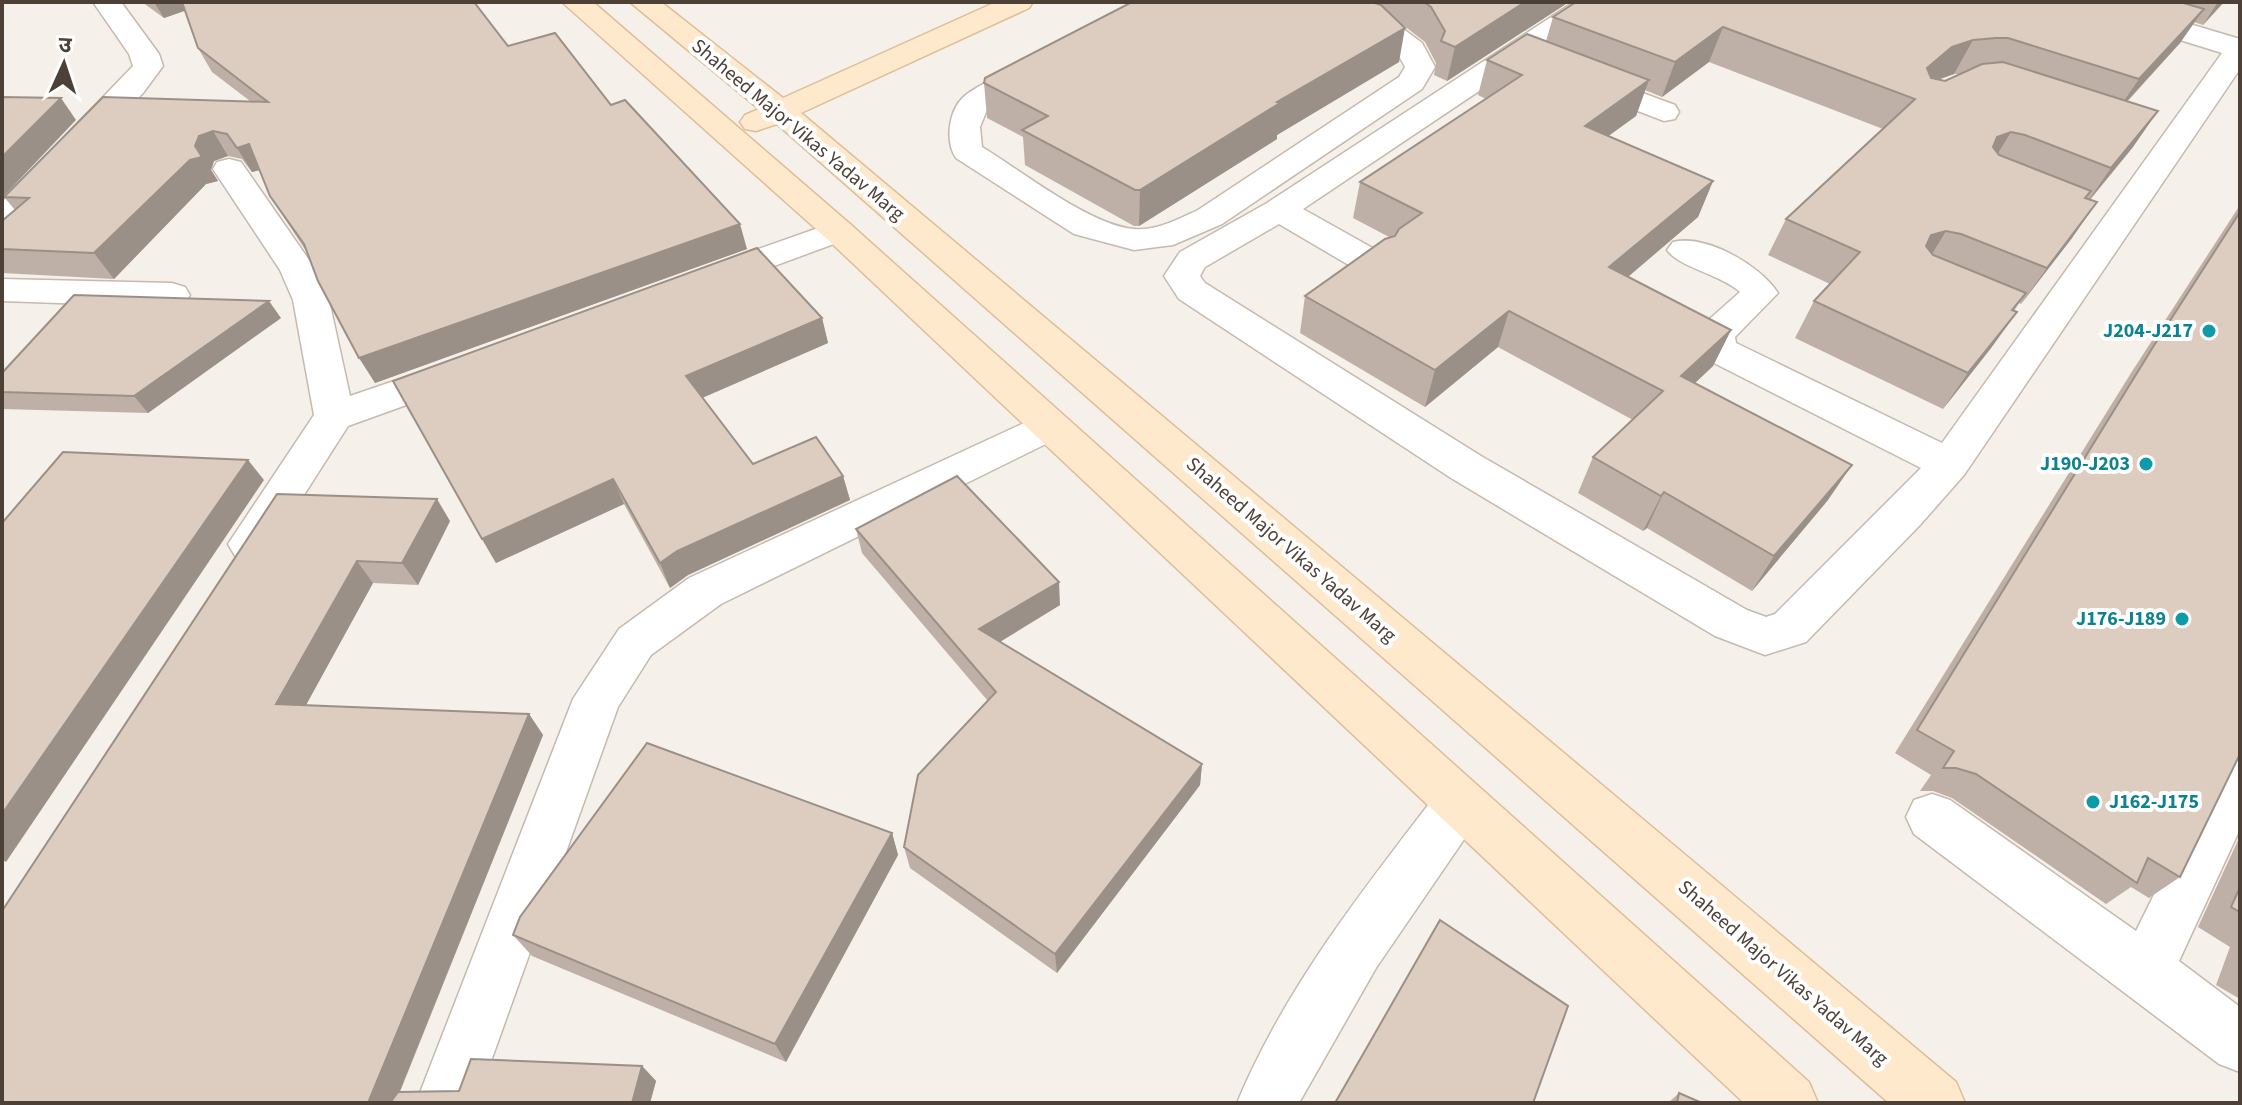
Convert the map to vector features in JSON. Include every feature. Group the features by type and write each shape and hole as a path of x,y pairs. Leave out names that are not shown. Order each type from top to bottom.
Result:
{"main road":[{"path":"576,2 838,231 1785,1102"},
{"name":"Shaheed Major Vikas Yadav Marg","path":"644,2 781,112 1935,1103"},
{"path":"724,134 781,112 1019,2"}],"street":[{"path":"2,221 132,87 148,66 144,54 107,2"},
{"path":"1064,54 975,102 964,127 967,151 1086,227 1134,240 1173,235 1210,217 1411,83 1420,67 1412,49 1392,34 1318,2"},
{"path":"1593,2 1541,63 1192,260 1182,276 1192,291 1466,467 1731,623 1765,636 1790,629 1905,514 1949,464 2029,324 2156,141 2240,49 2087,2"},
{"path":"1541,63 1664,112"},
{"path":"229,169 298,270 311,300 334,416"},
{"path":"1279,210 1372,263"},
{"path":"676,291 838,231"},
{"path":"1685,250 1754,283 1760,293 1718,332 1715,342 1723,352 1949,464"},
{"path":"2,290 172,295"},
{"path":"229,575 334,416 484,363"},
{"path":"446,1103 597,699 635,642 705,591 1048,426"},
{"path":"2146,971 2240,774"},
{"path":"1267,1103 1293,1048 1350,957 1460,803"},
{"path":"1932,817 2146,971 2240,1043"}],"building":[{"path":"182,2 474,2 508,46 555,33 611,105 625,100 740,224 359,358 318,281 304,244 270,196 249,144 237,148 227,134 213,131 199,136 195,146 202,157 190,160 94,253 2,249 2,221 29,198 4,197 103,97 268,102 198,48"},
{"path":"1132,2 1372,2 1381,5 1405,28 1277,102 1280,103 1140,190 1135,190 1022,130 1048,116 984,83 985,78"},
{"path":"1424,2 1525,2 1455,47 1441,41 1445,31 1431,7"},
{"path":"1576,2 2180,2 2204,9 2139,79 2008,38 1973,40 1952,47 1927,68 1931,78 1945,81 1982,64 2003,62 2158,111 2111,168 2025,135 2011,132 1997,137 1993,147 1999,155 2091,191 2085,198 2097,202 2047,268 1961,234 1946,231 1931,235 1926,246 1933,255 2026,293 2012,310 2017,312 1968,373 1814,301 1860,252 1786,219 1915,99 1723,27 1675,62 1553,17"},
{"path":"1527,34 1649,80 1585,126 1713,181 1609,267 1731,330 1681,376 1852,465 1774,556 1664,492 1661,496 1593,457 1663,391 1509,311 1435,370 1305,296 1385,239 1395,236 1399,229 1422,213 1360,182 1522,75 1487,60"},
{"path":"2,97 61,98 2,157"},
{"path":"2240,212 2240,754 2180,877 2148,858 2137,883 1976,774 1943,768 1954,751 1917,730"},
{"path":"757,248 822,318 686,376 753,464 816,437 843,476 677,551 660,563 613,479 482,539 393,381"},
{"path":"74,295 269,301 134,396 2,392 2,373"},
{"path":"63,452 248,460 2,814 2,523"},
{"path":"957,476 1059,582 979,629 1202,764 1055,954 904,847 918,775 996,692 856,529"},
{"path":"277,494 437,499 402,563 357,561 276,704 529,714 368,1103 2,1103 2,911"},
{"path":"647,743 892,833 775,1044 513,935 520,917"},
{"path":"2240,887 2240,912 2231,907"},
{"path":"1440,920 1568,1006 1533,1103 1335,1103"},
{"path":"471,1059 642,1066 632,1103 390,1103 398,1092 459,1091"},
{"path":"1679,1093 1702,1103 1677,1103"}],"place":[{"name":"J204-J217","path":"2209,331"},
{"name":"J190-J203","path":"2146,464"},
{"name":"J176-J189","path":"2182,619"},
{"name":"J162-J175","path":"2093,802"}]}
